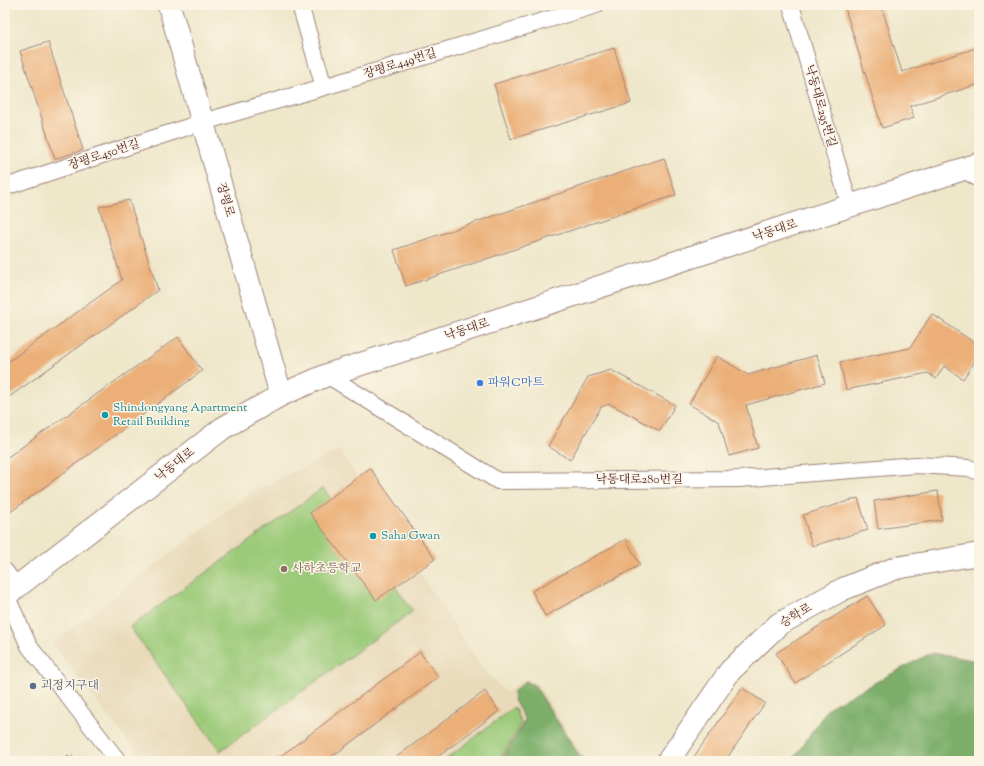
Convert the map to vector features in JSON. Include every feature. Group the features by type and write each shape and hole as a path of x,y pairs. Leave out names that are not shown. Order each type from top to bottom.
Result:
{"main road":[{"name":"장평로","path":"169,5 281,395"},
{"name":"낙동대로","path":"8,587 223,428 281,395 327,375 850,207 974,171"},
{"name":"승학로","path":"668,761 730,671 779,624 843,588 896,568 979,554"}],"street":[{"path":"300,5 324,87"},
{"name":"장평로449번길","path":"203,122 596,5"},
{"name":"낙동대로295번길","path":"791,5 850,207"},
{"name":"장평로450번길","path":"5,187 203,122"},
{"name":"낙동대로280번길","path":"327,375 498,481 738,480 916,465 969,468 979,472"},
{"path":"8,587 29,646 118,761"}],"path":[{"path":"55,761 73,756"}],"shaded area":[{"name":"사하초등학교","path":"339,450 482,668 506,693 525,678 538,684 583,756 589,756 592,761 143,761 52,644 250,493"}],"green space":[{"path":"323,488 413,611 220,751 130,627"},
{"path":"931,653 973,660 979,668 979,761 792,761 829,707"},
{"path":"526,681 535,686 580,757 589,761 501,761 525,720 514,700 513,692"},
{"path":"514,707 521,723 499,761 444,761"}],"building":[{"path":"844,5 881,5 902,72 979,47 979,84 910,106 914,118 882,128"},
{"path":"48,42 83,150 55,159 20,51"},
{"path":"614,48 631,103 511,139 494,84"},
{"path":"664,158 676,195 406,286 394,250"},
{"path":"129,200 158,290 5,400 5,364 122,280 99,207"},
{"path":"932,314 979,346 979,355 963,379 944,366 936,379 928,373 846,390 840,362 910,348"},
{"name":"Shindongyang Apartment Retail Building","path":"178,337 202,371 5,516 5,459"},
{"path":"817,355 825,383 746,405 758,448 729,456 719,422 689,404 717,356 748,375"},
{"path":"611,370 675,405 660,431 610,404 601,407 570,460 548,446 588,377"},
{"name":"Saha Gwan","path":"370,468 435,559 376,600 310,513"},
{"path":"938,491 942,520 878,529 874,501"},
{"path":"858,498 868,530 812,546 803,515"},
{"path":"626,539 640,565 545,616 532,591"},
{"path":"867,596 886,625 795,683 776,653"},
{"path":"420,652 438,677 326,761 274,761"},
{"path":"742,688 765,703 725,761 691,761"},
{"path":"485,691 499,711 432,761 391,761"}],"place":[{"name":"파워C마트","path":"480,383"},
{"name":"Shindongyang Apartment Retail Building","path":"105,415"},
{"name":"Saha Gwan","path":"373,536"},
{"name":"사하초등학교","path":"284,569"},
{"name":"괴정지구대","path":"33,686"}]}
